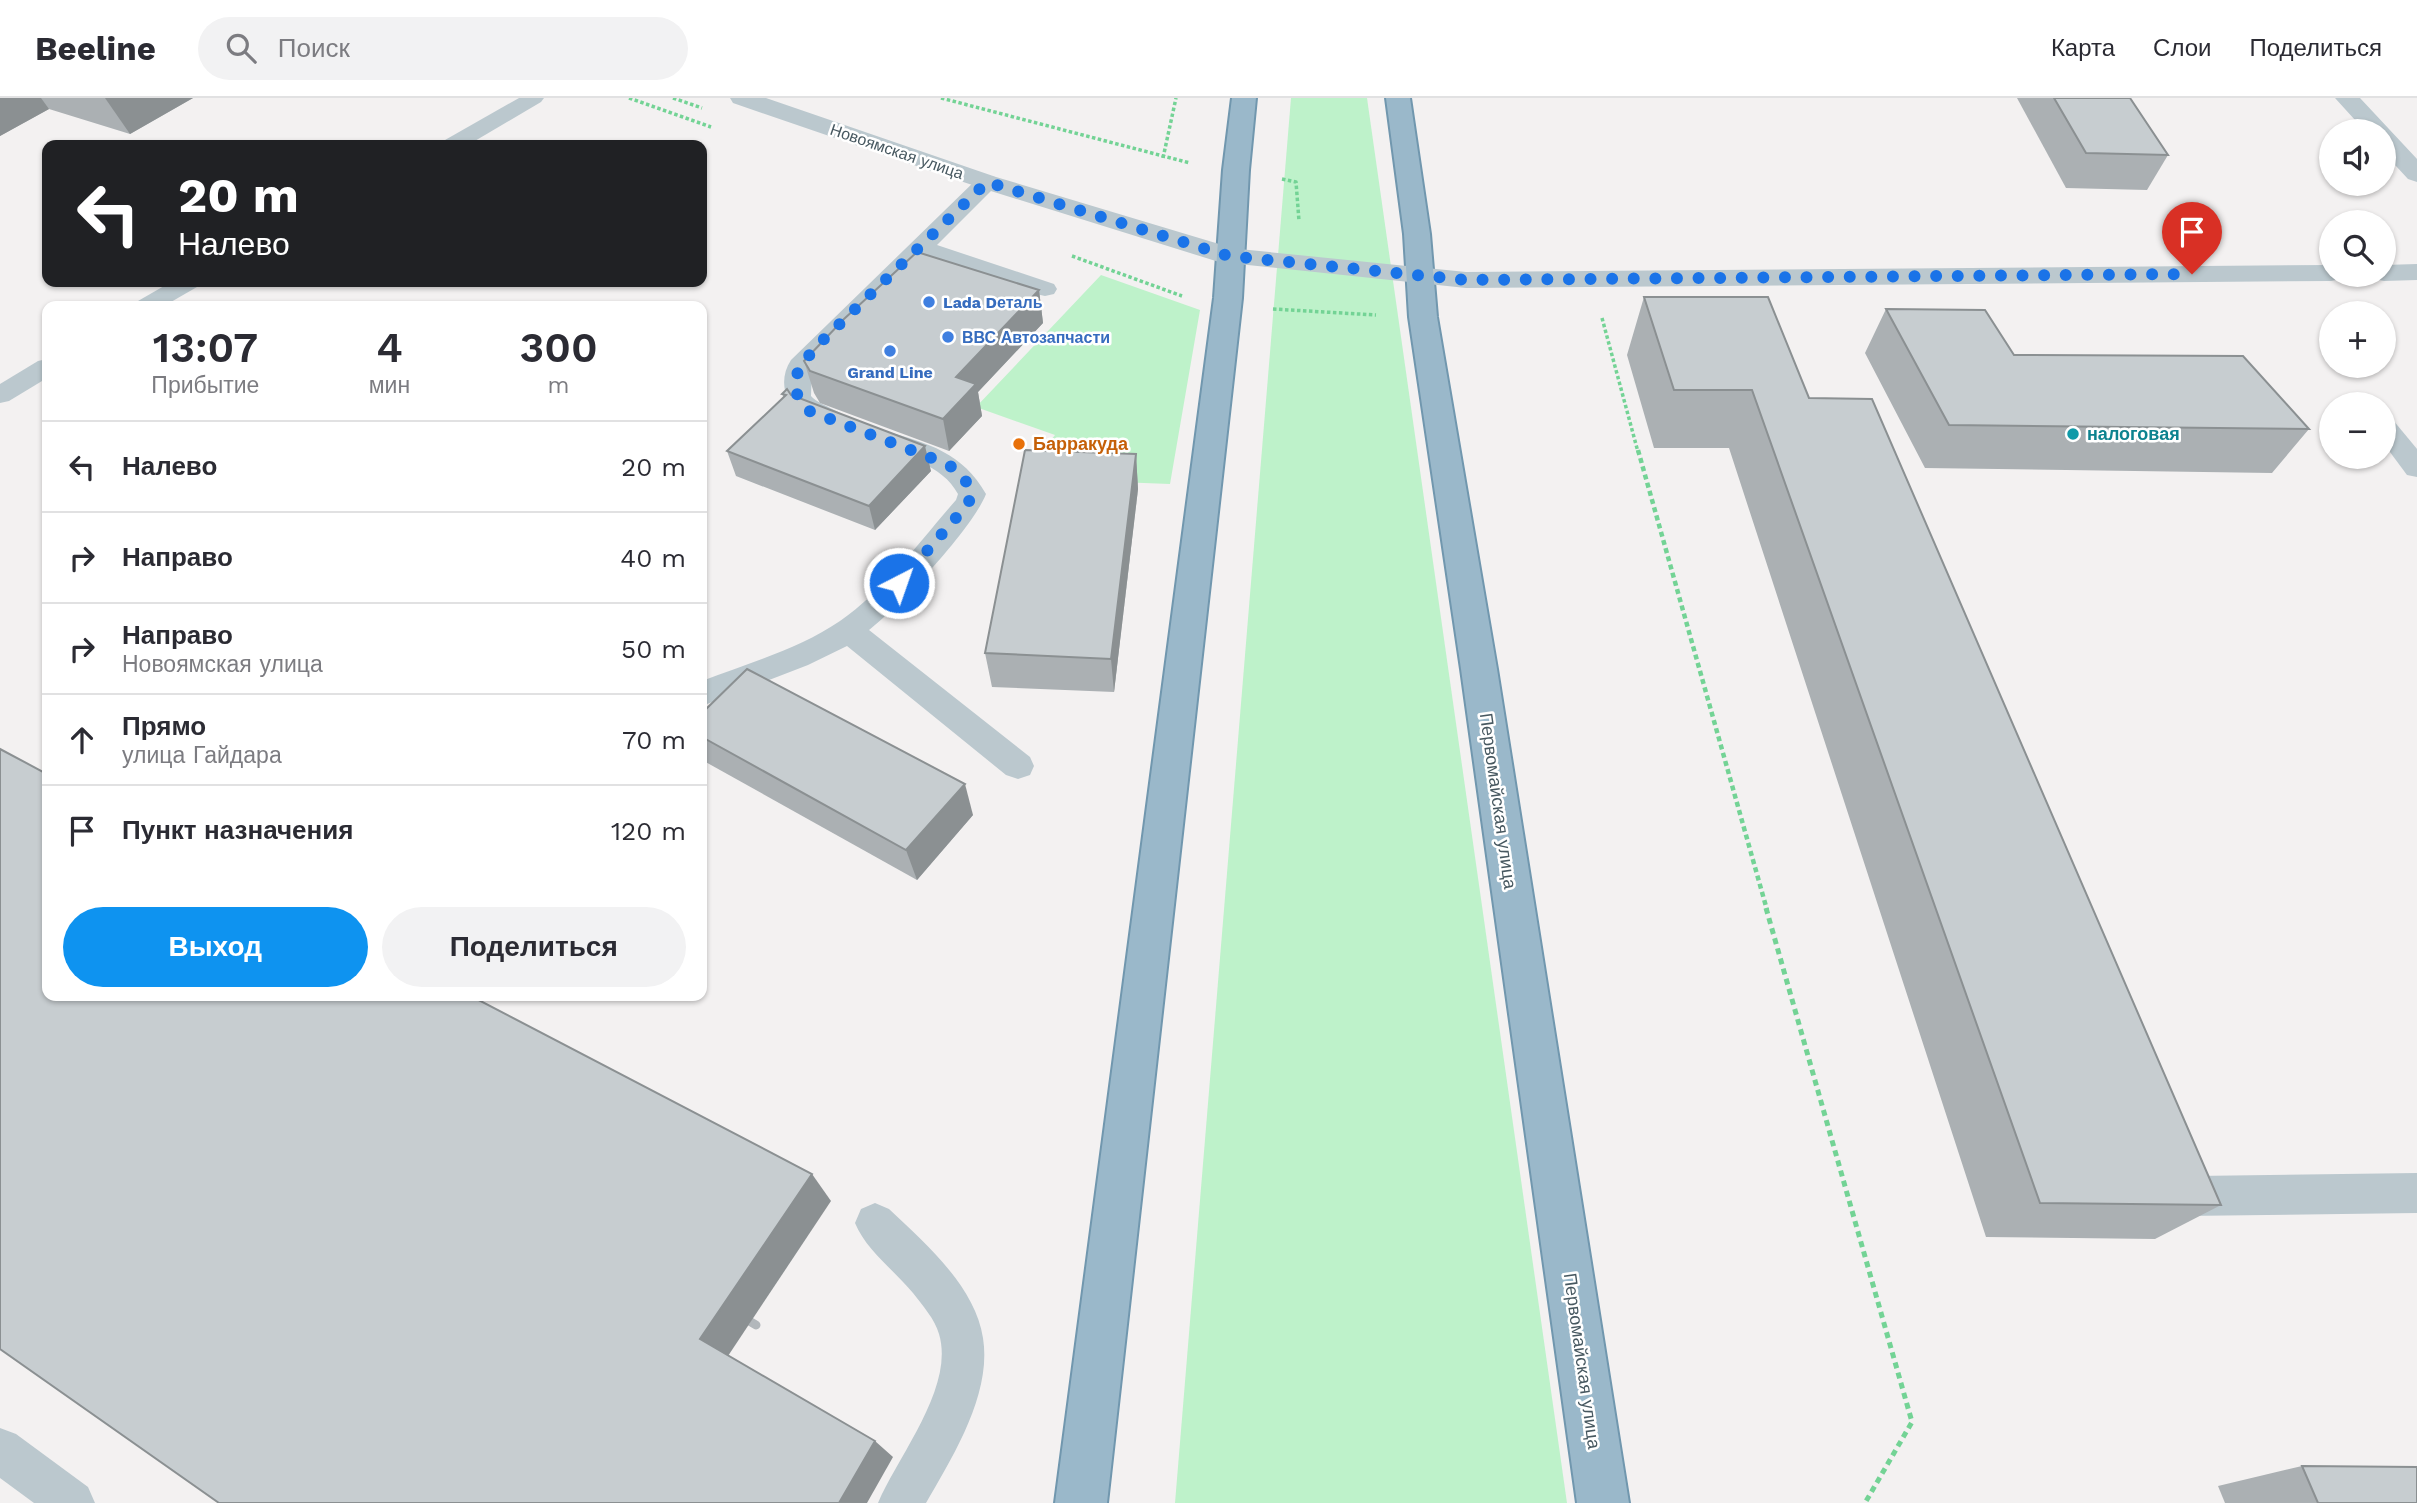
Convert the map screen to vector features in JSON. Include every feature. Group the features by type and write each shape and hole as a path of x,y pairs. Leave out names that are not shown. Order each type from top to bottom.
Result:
{"highway":[{"path":"1082,1503 1227,306 1244,98"},
{"name":"Первомайская улица","path":"1398,98 1421,277 1423,317 1483,696 1603,1503"}],"street":[{"name":"Новоямская улица","path":"742,98 987,182 1229,256 1466,280 2319,273"},
{"path":"2347,98 2367,119"},
{"path":"2396,151 2417,174"},
{"path":"2396,272 2417,272"}],"lane":[{"path":"462,140 534,98"},
{"path":"707,692 805,652 848,630 881,603 968,504 972,494 959,471 809,411 799,401 795,391 800,366 822,341 987,182"},
{"path":"920,247 1045,289"},
{"path":"155,301 179,287"},
{"path":"0,395 42,370"},
{"path":"2396,441 2417,468"},
{"path":"848,630 1018,766"},
{"path":"2167,1157 2183,1196 2417,1193"},
{"path":"876,1223 914,1261 943,1299 962,1336 960,1377 943,1426 901,1503"},
{"path":"0,1450 72,1503"}],"path":[{"path":"1163,158 1176,98"},
{"path":"1227,306 1423,317"},
{"path":"1601,318 1677,596 1912,1422 1865,1503"}],"green space":[{"path":"1291,98 1367,98 1567,1503 1175,1503"},
{"path":"1101,275 1200,310 1170,484 1039,479 1029,467 1055,435 976,407"}],"building":[{"path":"2054,98 2130,98 2168,155 2086,153"},
{"path":"917,252 1039,290 956,377 976,384 943,419 810,371 804,361 844,319"},
{"path":"1644,297 1768,297 1809,398 1872,399 2221,1205 2040,1203 1752,390 1674,390"},
{"path":"1886,309 1985,310 2014,355 2243,356 2309,429 1949,425"},
{"path":"787,389 791,395 925,446 869,506 727,451 786,395 782,394"},
{"path":"1025,450 1136,454 1111,659 985,653"},
{"path":"747,669 965,784 906,850 707,740 707,708"},
{"path":"0,749 42,771 42,1001 481,1001 812,1174 700,1339 875,1441 839,1503 219,1503 0,1349"},
{"path":"2302,1466 2417,1467 2417,1503 2318,1503"}],"railway":[{"path":"734,1312 756,1325"}],"place":[{"name":"Lada Dеталь","path":"929,302"},
{"name":"ВВС Автозапчасти","path":"948,337"},
{"name":"Grand Line","path":"890,351"},
{"name":"налоговая","path":"2073,434"},
{"name":"Барракуда","path":"1019,444"}],"route":[{"path":"899,583 968,504 972,494 968,482 959,471 947,464 809,411 799,401 795,391 796,379 800,366 822,341 987,182 1229,256 1421,277 1466,280 2192,274"}]}
